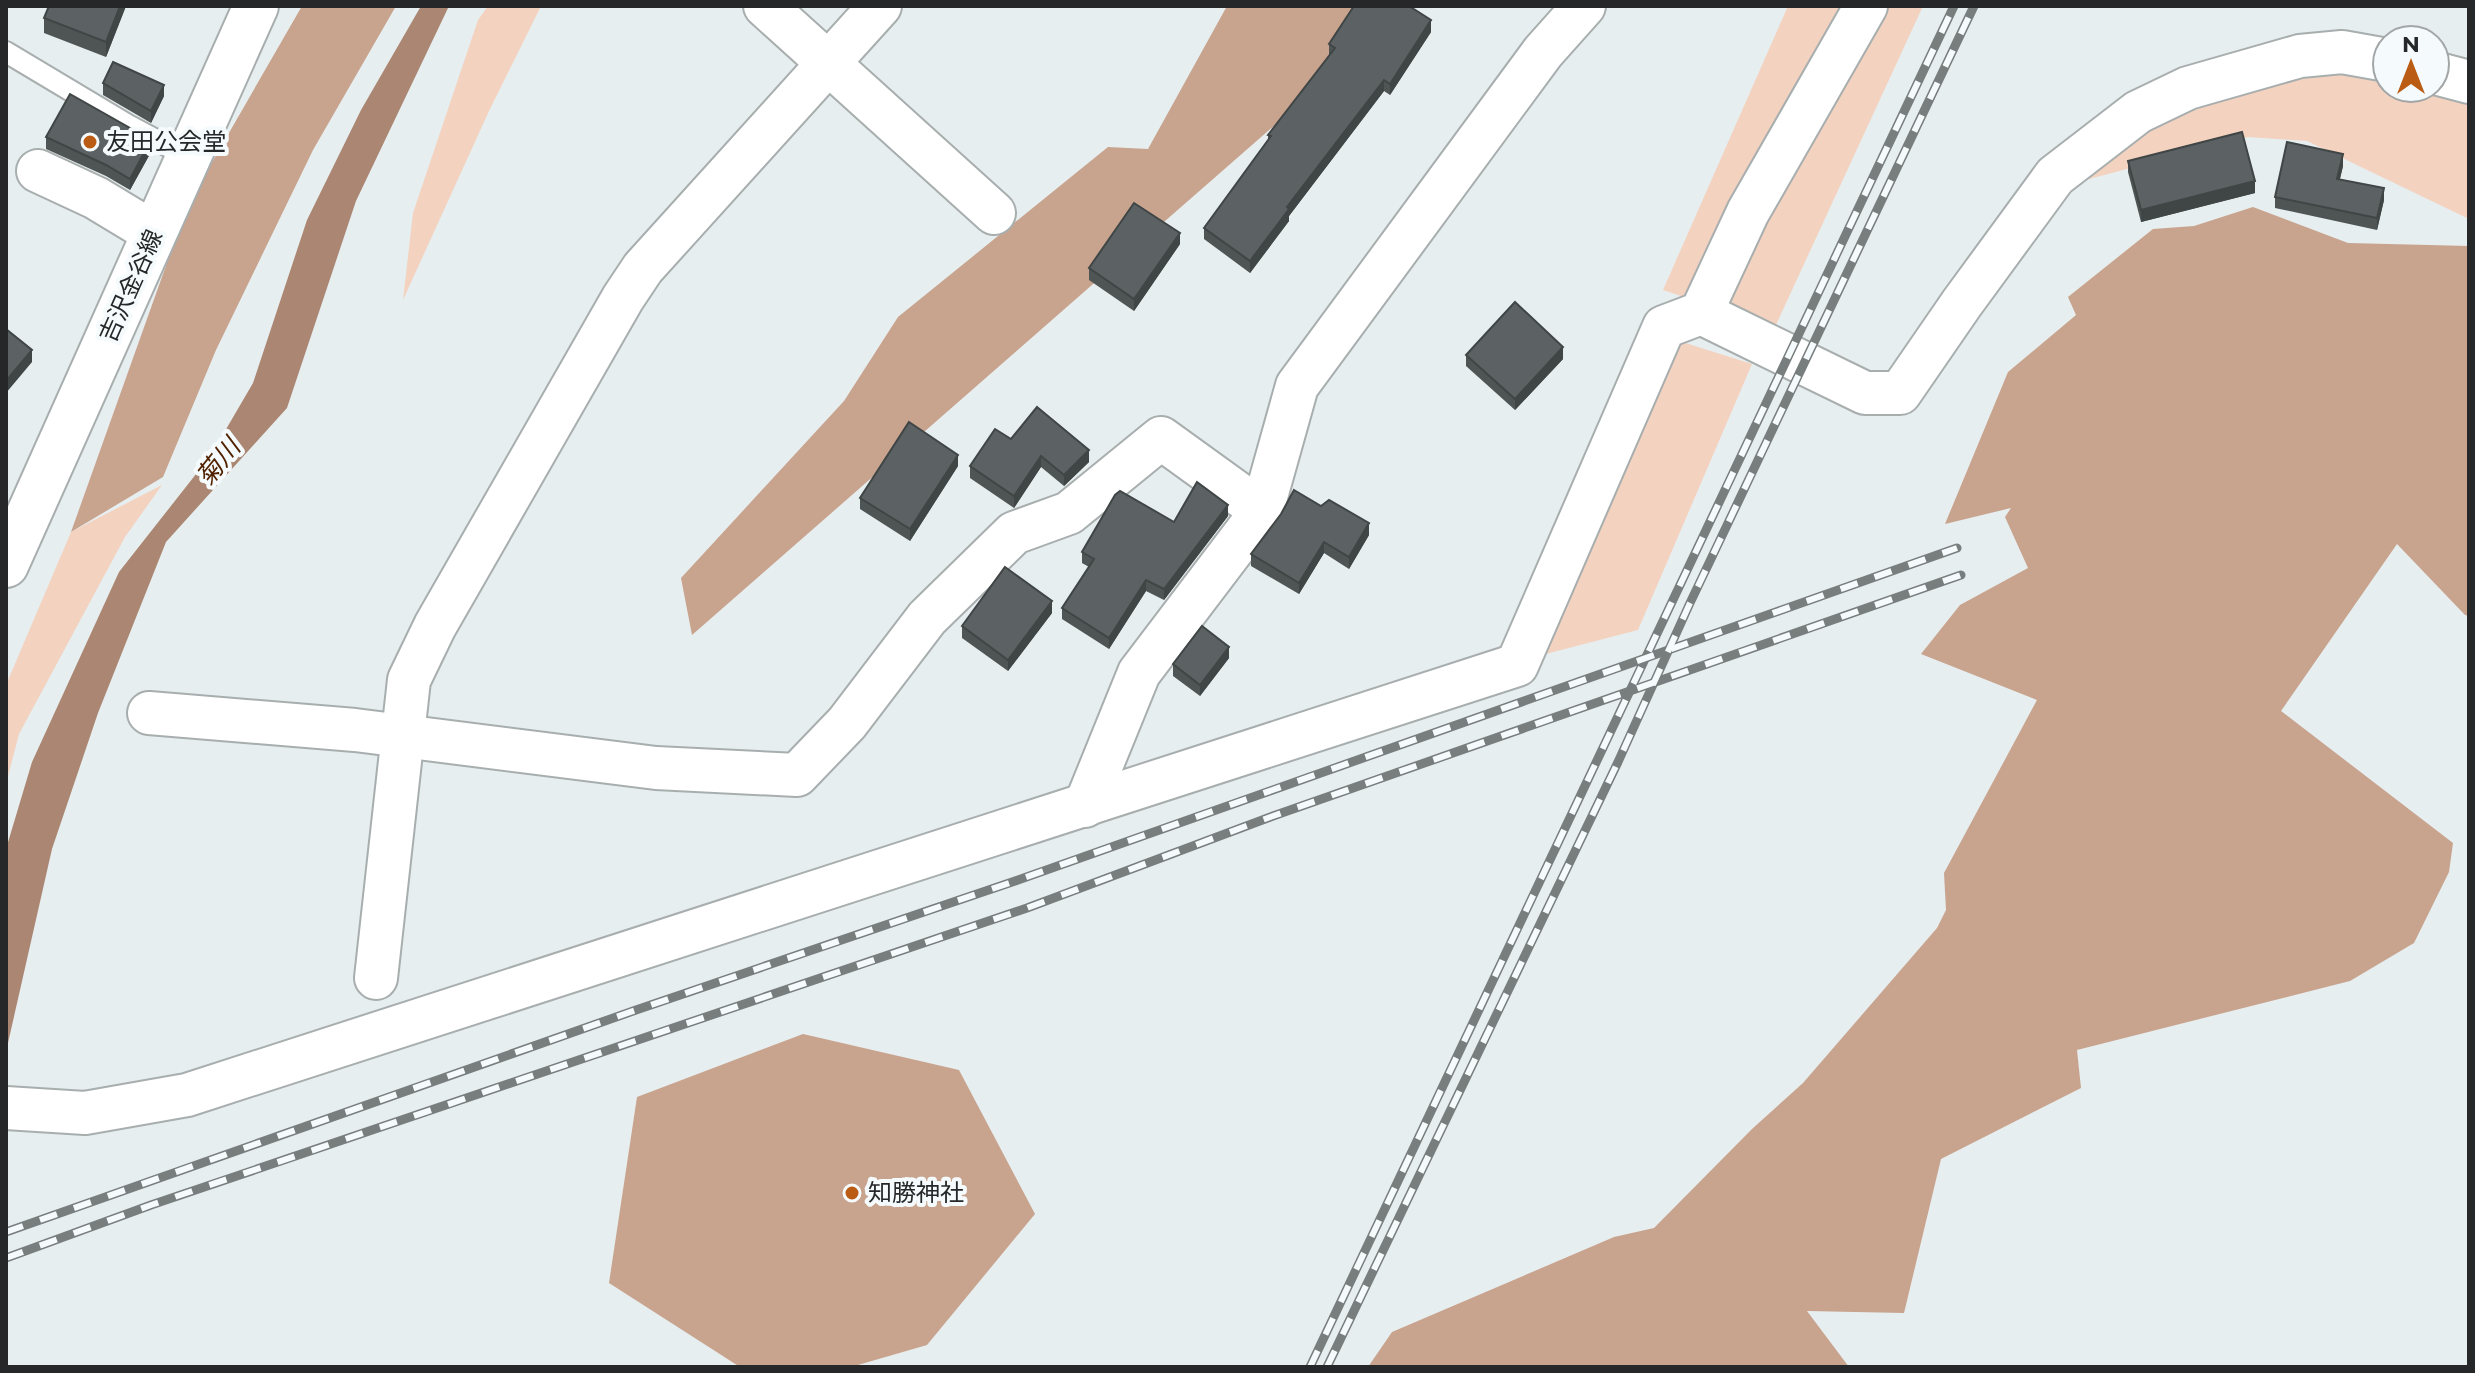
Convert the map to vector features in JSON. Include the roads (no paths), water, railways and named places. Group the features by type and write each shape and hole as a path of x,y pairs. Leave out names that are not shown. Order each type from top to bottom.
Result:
{"main road":[{"name":"吉沢金谷線","path":"8,556 256,6"}],"street":[{"path":"765,6 994,213"},
{"path":"376,978 409,680 435,626 643,268 880,6"},
{"path":"1085,806 1139,673 1262,511 1297,386 1543,52 1584,6"},
{"path":"6,1108 85,1113 187,1095 1517,665 1664,327 1701,313 1748,212 1866,6"},
{"path":"1701,313 1865,393 1900,393 2055,176 2138,112 2188,88 2300,56 2342,52 2371,57"},
{"path":"38,171 96,198 154,233"},
{"path":"149,713 355,730 656,768 797,775 847,723 927,618 1014,533 1069,513 1161,438 1262,511"}],"lane":[{"path":"6,52 188,157"}],"water":[{"name":"菊川","path":"421,6 449,6 356,201 287,408 166,542 98,713 52,849 8,1043 6,1082 6,849 32,762 119,572 211,455 253,383 307,220 361,110"}],"railway":[{"path":"1310,1367 1954,6"},
{"path":"1327,1367 1618,762 1690,603 1974,6"},
{"path":"6,1232 636,1010 1018,880 1957,548"},
{"path":"6,1258 151,1205 1027,908 1273,816 1961,575"}],"place":[{"name":"友田公会堂","path":"90,142"},
{"name":"知勝神社","path":"852,1193"}]}
